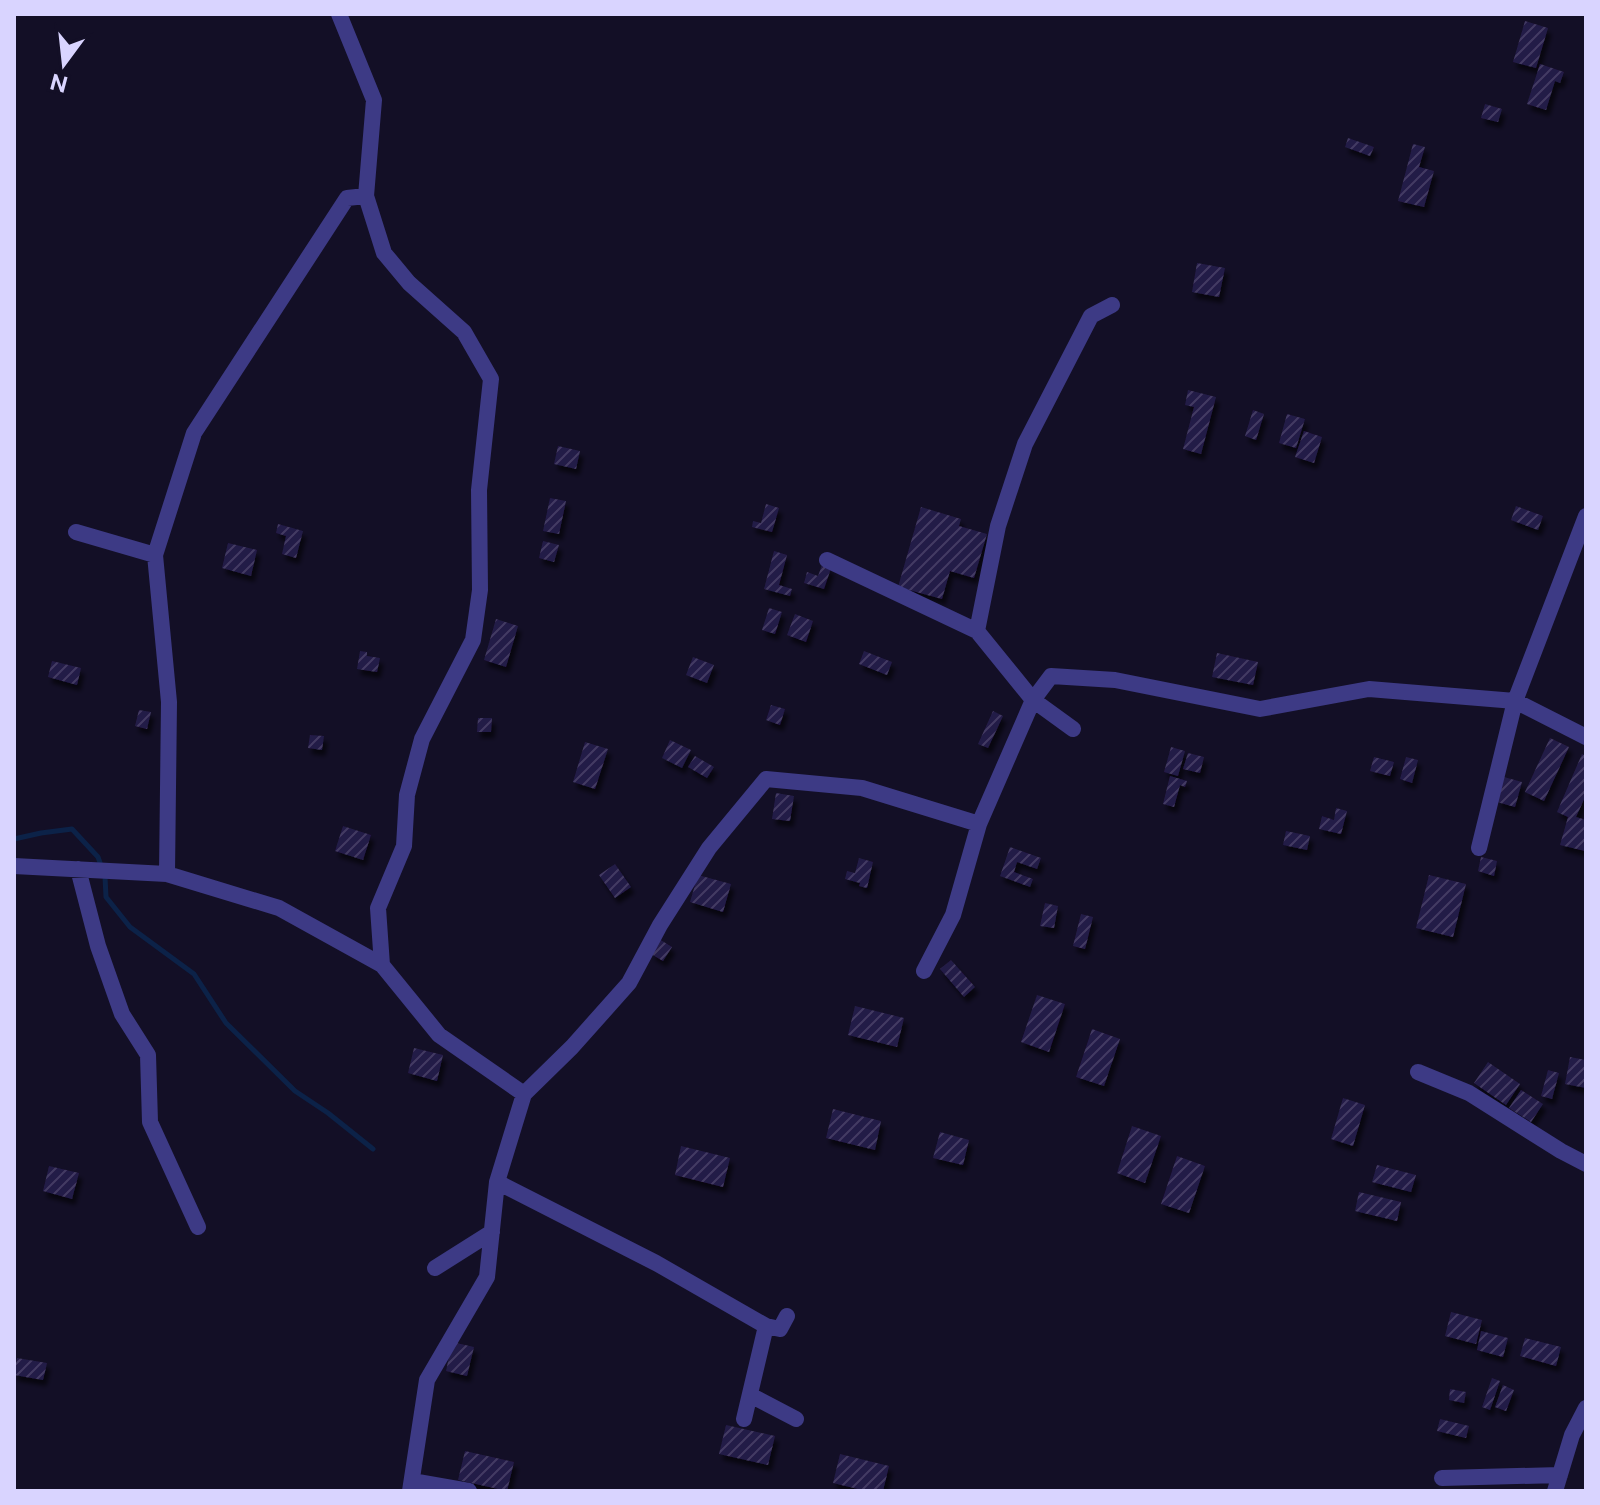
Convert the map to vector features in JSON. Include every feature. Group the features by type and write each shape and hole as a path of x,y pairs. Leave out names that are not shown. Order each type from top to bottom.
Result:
{"street":[{"path":"339,14 374,100 366,196 384,253 409,283 464,332 491,379 479,490 480,590 473,640 422,739 407,795 404,846 378,908 382,965"},
{"path":"167,874 169,702 155,555 194,433 347,198 366,196"},
{"path":"977,631 998,526 1025,444 1091,316 1112,305"},
{"path":"1479,848 1515,701 1586,516"},
{"path":"76,532 155,555"},
{"path":"827,560 977,631 1033,700 1073,729"},
{"path":"924,971 953,915 979,824 1033,700 1051,676 1115,680 1260,709 1369,689 1515,701 1586,737"},
{"path":"469,1491 411,1486 427,1380 487,1277 497,1182 524,1094 572,1047 629,983 660,925 709,848 766,779 862,788 979,824"},
{"path":"14,866 167,874 279,908 382,965 439,1035 524,1094"},
{"path":"78,869 98,946 122,1014 148,1055 150,1122 198,1227"},
{"path":"1418,1072 1469,1093 1586,1164"},
{"path":"497,1182 656,1263 766,1326 780,1329 787,1316"},
{"path":"435,1268 492,1232"},
{"path":"744,1419 766,1326"},
{"path":"750,1395 796,1419"},
{"path":"1442,1478 1558,1483 1572,1435 1586,1408"}],"building":[{"path":"1525,21 1548,28 1536,68 1513,62"},
{"path":"1540,64 1564,72 1560,83 1555,81 1546,110 1527,104"},
{"path":"1485,104 1502,109 1498,122 1481,118"},
{"path":"1348,138 1374,147 1370,156 1345,147"},
{"path":"1413,144 1425,147 1419,167 1434,171 1424,207 1398,201"},
{"path":"1197,263 1225,268 1219,297 1192,292"},
{"path":"1188,390 1216,397 1201,454 1183,449 1194,407 1185,405"},
{"path":"1253,410 1264,414 1256,440 1245,436"},
{"path":"1287,414 1305,419 1296,448 1279,443"},
{"path":"1304,431 1322,437 1314,463 1295,457"},
{"path":"558,446 580,451 576,469 554,464"},
{"path":"550,498 566,501 559,534 543,531"},
{"path":"766,504 779,508 772,532 752,527 753,521 761,523"},
{"path":"1516,506 1543,516 1538,530 1511,520"},
{"path":"921,507 961,519 959,526 987,534 974,578 950,571 942,599 898,587"},
{"path":"278,524 303,531 296,558 282,554 286,536 276,533"},
{"path":"543,541 559,545 554,562 539,558"},
{"path":"228,543 257,550 251,576 222,568"},
{"path":"774,551 787,555 779,585 792,589 790,596 764,589"},
{"path":"822,565 831,568 824,589 804,583 807,572 818,576"},
{"path":"769,608 782,612 775,634 762,630"},
{"path":"795,614 813,621 806,642 787,635"},
{"path":"496,619 518,626 506,667 484,660"},
{"path":"360,651 367,652 367,656 380,658 377,672 357,669"},
{"path":"864,651 892,662 887,675 859,664"},
{"path":"1217,653 1258,662 1253,685 1212,677"},
{"path":"693,657 714,665 707,683 686,675"},
{"path":"52,661 81,668 77,685 48,677"},
{"path":"771,705 785,709 780,725 766,720"},
{"path":"139,710 151,712 147,729 135,726"},
{"path":"993,711 1003,716 988,748 978,744"},
{"path":"478,718 492,718 491,732 477,732"},
{"path":"310,735 324,736 322,750 308,748"},
{"path":"1550,738 1569,747 1544,801 1525,792"},
{"path":"670,740 691,750 682,768 662,758"},
{"path":"585,742 608,749 595,789 573,782"},
{"path":"1171,747 1185,751 1178,776 1164,772"},
{"path":"1188,753 1204,757 1200,773 1183,769"},
{"path":"1582,754 1586,756 1586,795 1576,817 1586,820 1585,851 1560,845 1568,817 1557,812"},
{"path":"695,756 714,767 707,778 688,767"},
{"path":"1374,757 1394,762 1390,776 1370,771"},
{"path":"1406,757 1418,760 1412,783 1400,779"},
{"path":"1170,776 1187,781 1185,787 1180,785 1174,807 1163,804"},
{"path":"1504,777 1522,782 1515,807 1497,802"},
{"path":"776,793 794,796 790,821 772,819"},
{"path":"1336,808 1347,811 1341,834 1319,829 1322,816 1334,820"},
{"path":"343,826 371,835 363,860 335,851"},
{"path":"1286,831 1310,836 1307,850 1283,845"},
{"path":"1010,847 1041,858 1037,869 1017,862 1014,872 1033,879 1030,887 1000,876"},
{"path":"1481,857 1497,861 1494,876 1478,871"},
{"path":"859,858 873,862 867,888 845,879 847,871 855,873"},
{"path":"615,864 631,887 615,898 599,875"},
{"path":"698,875 731,884 723,912 690,902"},
{"path":"1429,875 1466,884 1453,937 1416,928"},
{"path":"1045,903 1058,906 1054,928 1040,926"},
{"path":"1081,914 1093,917 1085,949 1073,946"},
{"path":"659,939 672,947 663,961 651,954"},
{"path":"951,960 975,987 964,997 940,969"},
{"path":"1037,995 1065,1004 1049,1052 1021,1042"},
{"path":"855,1006 904,1018 897,1047 848,1035"},
{"path":"1092,1029 1120,1039 1104,1086 1076,1077"},
{"path":"414,1048 443,1055 437,1081 408,1073"},
{"path":"1570,1057 1586,1060 1586,1088 1565,1084"},
{"path":"1488,1062 1520,1084 1506,1105 1474,1083"},
{"path":"1548,1070 1559,1073 1552,1099 1541,1096"},
{"path":"1521,1090 1543,1104 1531,1122 1509,1108"},
{"path":"1343,1098 1365,1105 1353,1146 1331,1139"},
{"path":"833,1109 881,1121 875,1150 826,1138"},
{"path":"1132,1126 1161,1136 1145,1183 1117,1173"},
{"path":"940,1132 969,1140 963,1165 933,1158"},
{"path":"681,1146 730,1158 723,1187 675,1175"},
{"path":"1177,1156 1205,1166 1189,1213 1161,1204"},
{"path":"1377,1165 1416,1175 1411,1192 1372,1182"},
{"path":"49,1166 79,1173 72,1199 43,1191"},
{"path":"1359,1192 1401,1202 1397,1221 1355,1211"},
{"path":"1451,1312 1482,1320 1476,1344 1445,1336"},
{"path":"1481,1331 1508,1338 1503,1357 1477,1350"},
{"path":"1525,1338 1561,1347 1556,1366 1520,1356"},
{"path":"452,1342 474,1347 467,1376 446,1371"},
{"path":"17,1358 47,1363 43,1380 14,1375"},
{"path":"1492,1378 1500,1381 1490,1410 1482,1407"},
{"path":"1503,1385 1514,1390 1506,1411 1495,1407"},
{"path":"1450,1389 1466,1392 1464,1403 1449,1400"},
{"path":"1440,1419 1469,1426 1466,1438 1437,1431"},
{"path":"726,1425 775,1436 768,1465 719,1454"},
{"path":"465,1451 514,1462 507,1491 458,1480"},
{"path":"840,1454 889,1466 883,1491 866,1491 833,1483"}],"waterway":[{"path":"14,839 72,829 98,857 105,877 106,897 130,927 194,974 226,1023 295,1091 373,1149"}]}
